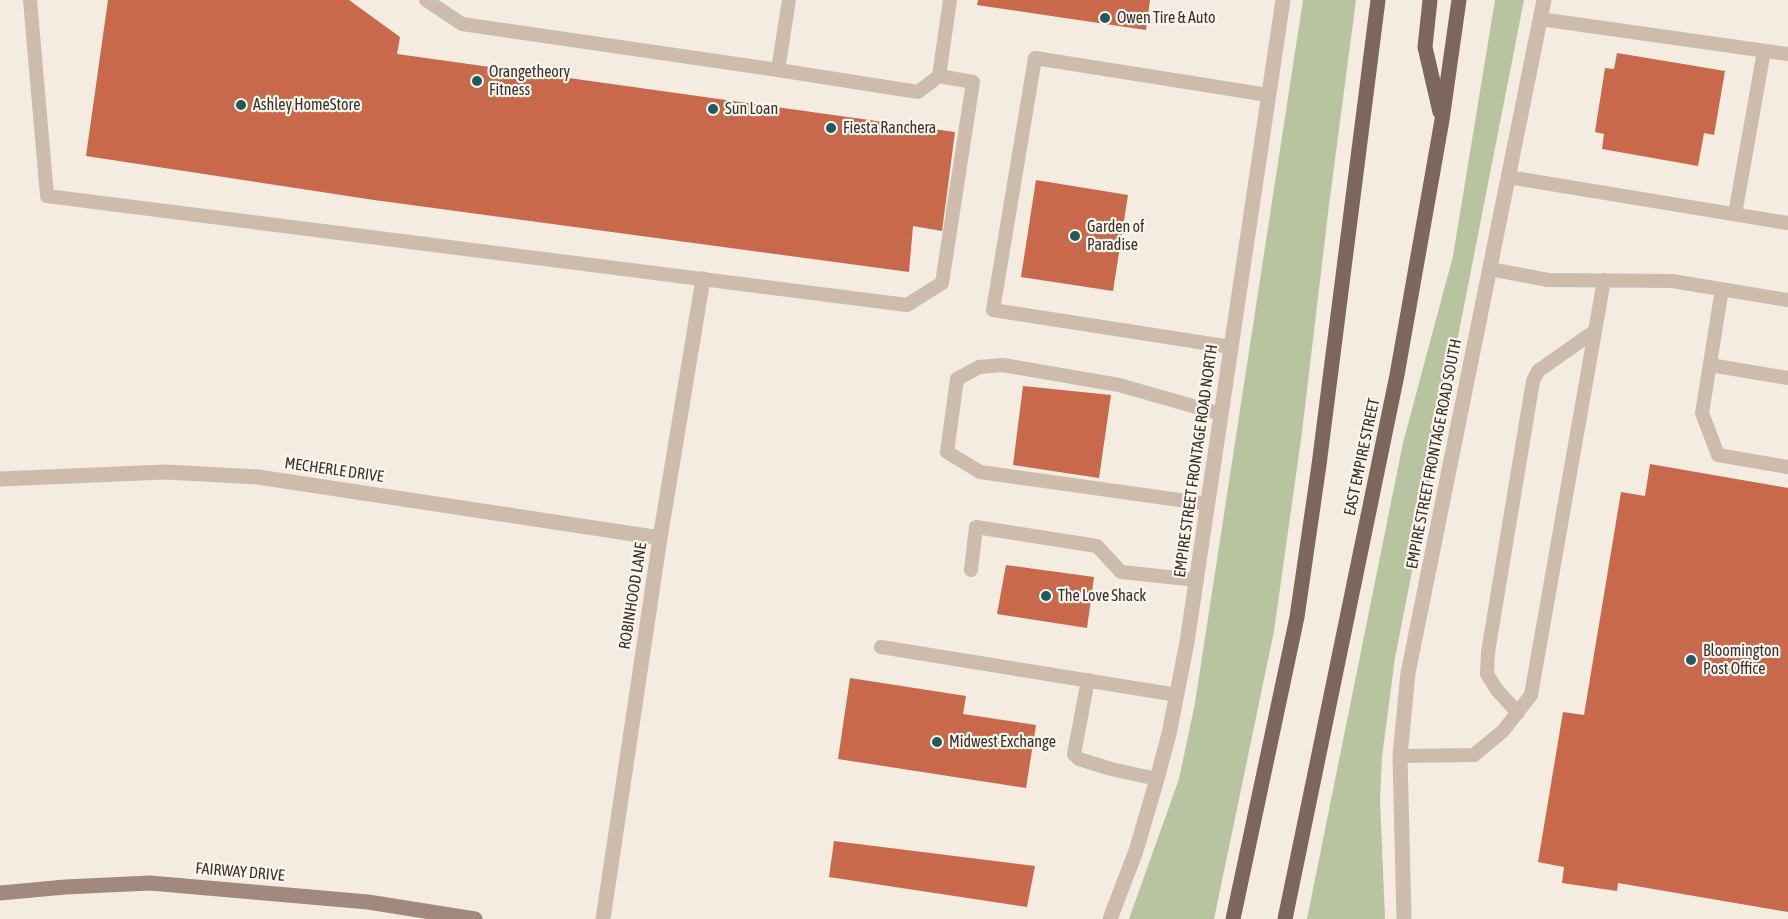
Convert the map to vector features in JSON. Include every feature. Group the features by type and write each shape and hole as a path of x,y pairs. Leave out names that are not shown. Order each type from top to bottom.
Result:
{"main road":[{"path":"1233,919 1297,617 1319,465 1378,0"},
{"path":"1430,0 1425,47 1442,120"},
{"name":"EAST EMPIRE STREET","path":"1285,919 1397,375 1442,120 1459,0"},
{"name":"FAIRWAY DRIVE","path":"0,893 150,883 233,888 368,902 475,919"}],"street":[{"name":"EMPIRE STREET FRONTAGE ROAD NORTH","path":"1110,919 1136,851 1157,779 1177,695 1197,580 1283,0"},
{"name":"EMPIRE STREET FRONTAGE ROAD SOUTH","path":"1404,919 1400,756 1408,673 1544,0"},
{"name":"ROBINHOOD LANE","path":"603,919 660,538 703,279"},
{"name":"MECHERLE DRIVE","path":"0,478 165,472 258,477 660,538"}],"lane":[{"path":"30,0 47,196 907,305 942,284 973,82 939,75"},
{"path":"426,0 462,24 918,92 939,75 950,0"},
{"path":"778,70 789,0"},
{"path":"1540,19 1788,54"},
{"path":"1735,214 1764,51"},
{"path":"1231,346 993,310 1035,58 1268,95"},
{"path":"1509,177 1788,223"},
{"path":"1490,269 1548,280 1672,281 1788,300"},
{"path":"1400,756 1474,755 1503,731 1531,695 1604,280"},
{"path":"1722,289 1702,413 1718,455 1788,467"},
{"path":"1518,713 1497,690 1487,674 1488,652 1533,381 1538,371 1595,331"},
{"path":"1208,504 980,472 947,452 957,379 979,367 1003,365 1119,386 1221,414"},
{"path":"1710,365 1788,378"},
{"path":"971,570 976,527 1097,546 1121,572 1197,580"},
{"path":"882,647 1177,695"},
{"path":"1088,680 1074,754 1079,759 1111,769 1157,779"}],"green space":[{"path":"1303,0 1356,0 1302,432 1274,631 1214,919 1129,919 1179,779 1195,703"},
{"path":"1495,0 1524,0 1395,658 1382,757 1380,800 1385,919 1307,919 1403,443 1453,256"}],"building":[{"path":"108,0 349,0 400,37 397,54 955,132 942,231 913,226 909,272 374,200 86,156"},
{"name":"Owen Tire & Auto","path":"978,0 1150,0 1146,30 977,5"},
{"path":"1617,53 1725,71 1714,135 1704,133 1698,166 1602,149 1604,134 1595,132 1605,68 1614,69"},
{"name":"Garden of Paradise","path":"1036,180 1128,195 1113,291 1021,277"},
{"path":"1023,386 1111,395 1099,478 1013,465"},
{"name":"Bloomington Post Office","path":"1650,464 1788,488 1788,912 1618,883 1617,891 1562,883 1564,867 1538,862 1563,712 1584,715 1621,492 1645,496"},
{"name":"The Love Shack","path":"1006,565 1094,577 1087,628 997,614"},
{"name":"Midwest Exchange","path":"850,678 966,696 963,714 1036,725 1026,788 838,759"},
{"path":"834,841 1035,866 1027,907 829,877"}],"place":[{"name":"Owen Tire & Auto","path":"1105,18"},
{"name":"Orangetheory Fitness","path":"477,81"},
{"name":"Ashley HomeStore","path":"241,105"},
{"name":"Sun Loan","path":"713,109"},
{"name":"Fiesta Ranchera","path":"831,128"},
{"name":"Garden of Paradise","path":"1075,236"},
{"name":"The Love Shack","path":"1046,596"},
{"name":"Bloomington Post Office","path":"1691,660"},
{"name":"Midwest Exchange","path":"937,742"}]}
